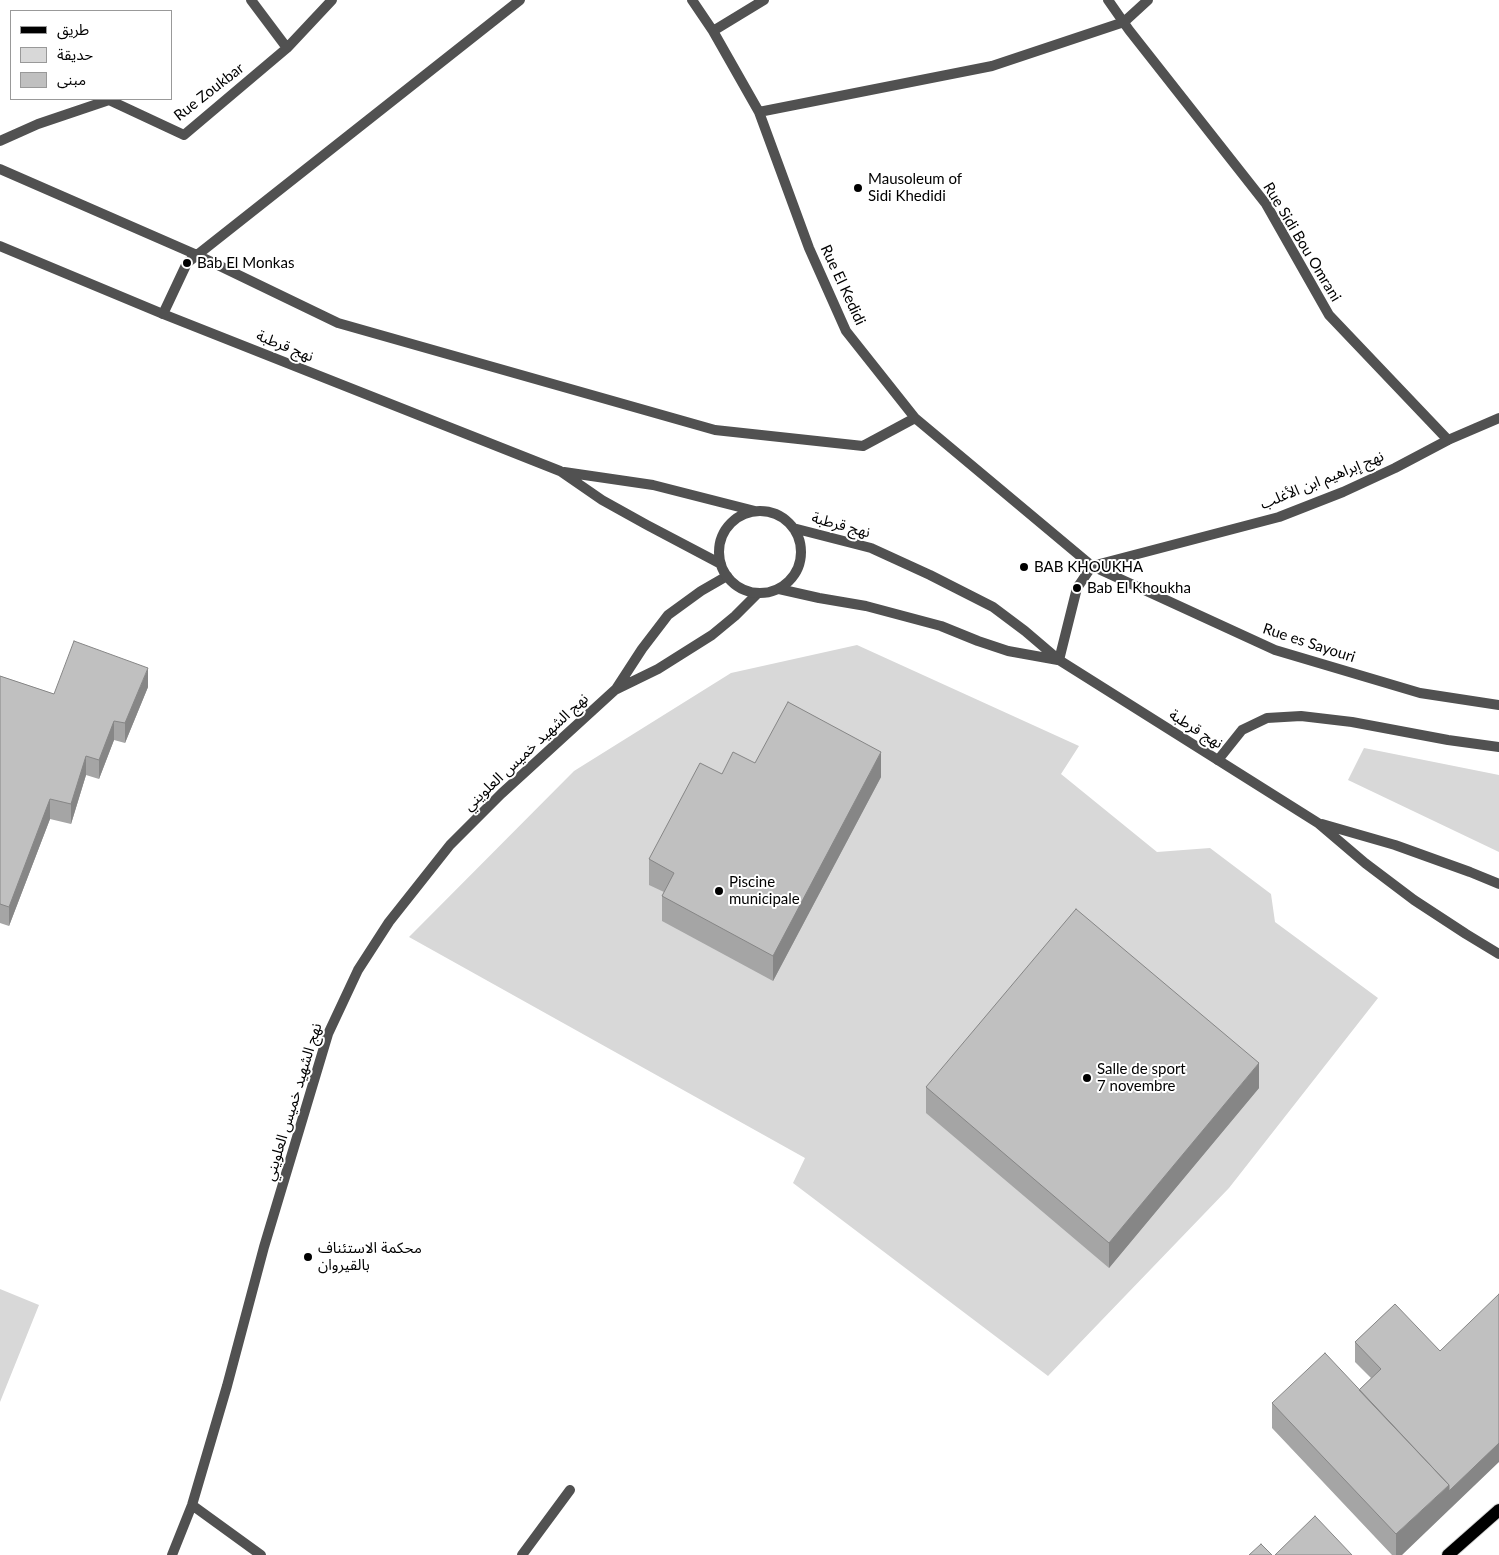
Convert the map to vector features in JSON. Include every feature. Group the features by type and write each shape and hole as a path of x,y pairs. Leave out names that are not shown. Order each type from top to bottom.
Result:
{"main road":[{"path":"1448,1555 1499,1510"}],"street":[{"path":"251,0 287,48"},
{"name":"Rue Zoukbar","path":"0,141 38,124 109,100 184,135 287,48 332,0"},
{"path":"163,314 187,263 520,0"},
{"name":"Rue El Kedidi","path":"692,0 759,112 809,248 846,331 916,418 1092,566"},
{"path":"712,31 764,0"},
{"name":"Rue Sidi Bou Omrani","path":"1108,0 1266,204 1329,315 1448,440"},
{"path":"759,112 992,66 1124,22 1148,0"},
{"path":"0,169 196,256 338,322 715,430 863,446 916,418"},
{"name":"نهج قرطبة","path":"0,246 163,314 560,471 653,485 756,511"},
{"name":"نهج إبراهيم ابن الأغلب","path":"1092,566 1279,517 1343,492 1395,468 1448,440 1499,418"},
{"name":"نهج قرطبة","path":"560,471 602,500 721,564"},
{"path":"756,511 770,512 783,518 794,528 800,541 801,554 798,568 790,580 778,589 768,593 746,591 727,576 721,564 720,550 723,536 731,524 742,515 756,511"},
{"name":"نهج قرطبة","path":"794,528 871,548 993,607 1059,660 1318,823"},
{"path":"1059,660 1077,588 1092,566"},
{"name":"Rue es Sayouri","path":"1092,566 1275,650 1420,693 1499,705"},
{"name":"نهج الشهيد خميس العلويني","path":"172,1555 192,1505 227,1386 267,1238 328,1034 358,970 389,922 450,846 501,794 616,689 642,649 668,616 701,591 727,576"},
{"name":"نهج قرطبة","path":"778,589 866,606 941,626 1008,651 1059,660"},
{"name":"نهج الشهيد خميس العلويني","path":"616,689 658,669 712,635 758,593"},
{"path":"1218,760 1242,730 1267,718 1301,716 1352,722 1448,740 1499,747"},
{"path":"1318,823 1395,845 1499,884"},
{"path":"1318,823 1365,863 1414,900 1499,954"},
{"path":"522,1555 570,1490"},
{"path":"192,1505 261,1555"}],"green space":[{"path":"857,645 1079,746 1061,774 1157,852 1210,848 1271,894 1275,922 1378,998 1229,1188 1048,1376 793,1183 805,1158 409,937 574,771 731,673"},
{"path":"1364,748 1499,775 1499,852 1348,780"},
{"path":"0,1289 39,1305 0,1402"}],"building":[{"path":"74,641 148,668 125,723 114,721 99,760 86,756 71,804 50,799 9,907 0,904 0,676 54,694"},
{"path":"788,702 881,752 773,956 662,896 674,873 649,859 700,763 722,774 733,752 755,763"},
{"path":"1076,909 1259,1063 1109,1243 926,1087"},
{"path":"1499,1294 1499,1443 1449,1491 1449,1485 1359,1390 1381,1369 1355,1342 1395,1304 1440,1351"},
{"path":"1325,1353 1449,1485 1396,1534 1272,1403"},
{"path":"1315,1516 1352,1555 1275,1555"},
{"path":"1261,1544 1272,1555 1249,1555"}],"place":[{"name":"Mausoleum of Sidi Khedidi","path":"858,188"},
{"name":"Bab El Monkas","path":"187,263"},
{"name":"BAB KHOUKHA","path":"1024,567"},
{"name":"Bab El Khoukha","path":"1077,588"},
{"name":"Piscine municipale","path":"719,891"},
{"name":"Salle de sport 7 novembre","path":"1087,1078"},
{"name":"محكمة الاستئناف بالقيروان","path":"308,1257"}]}
